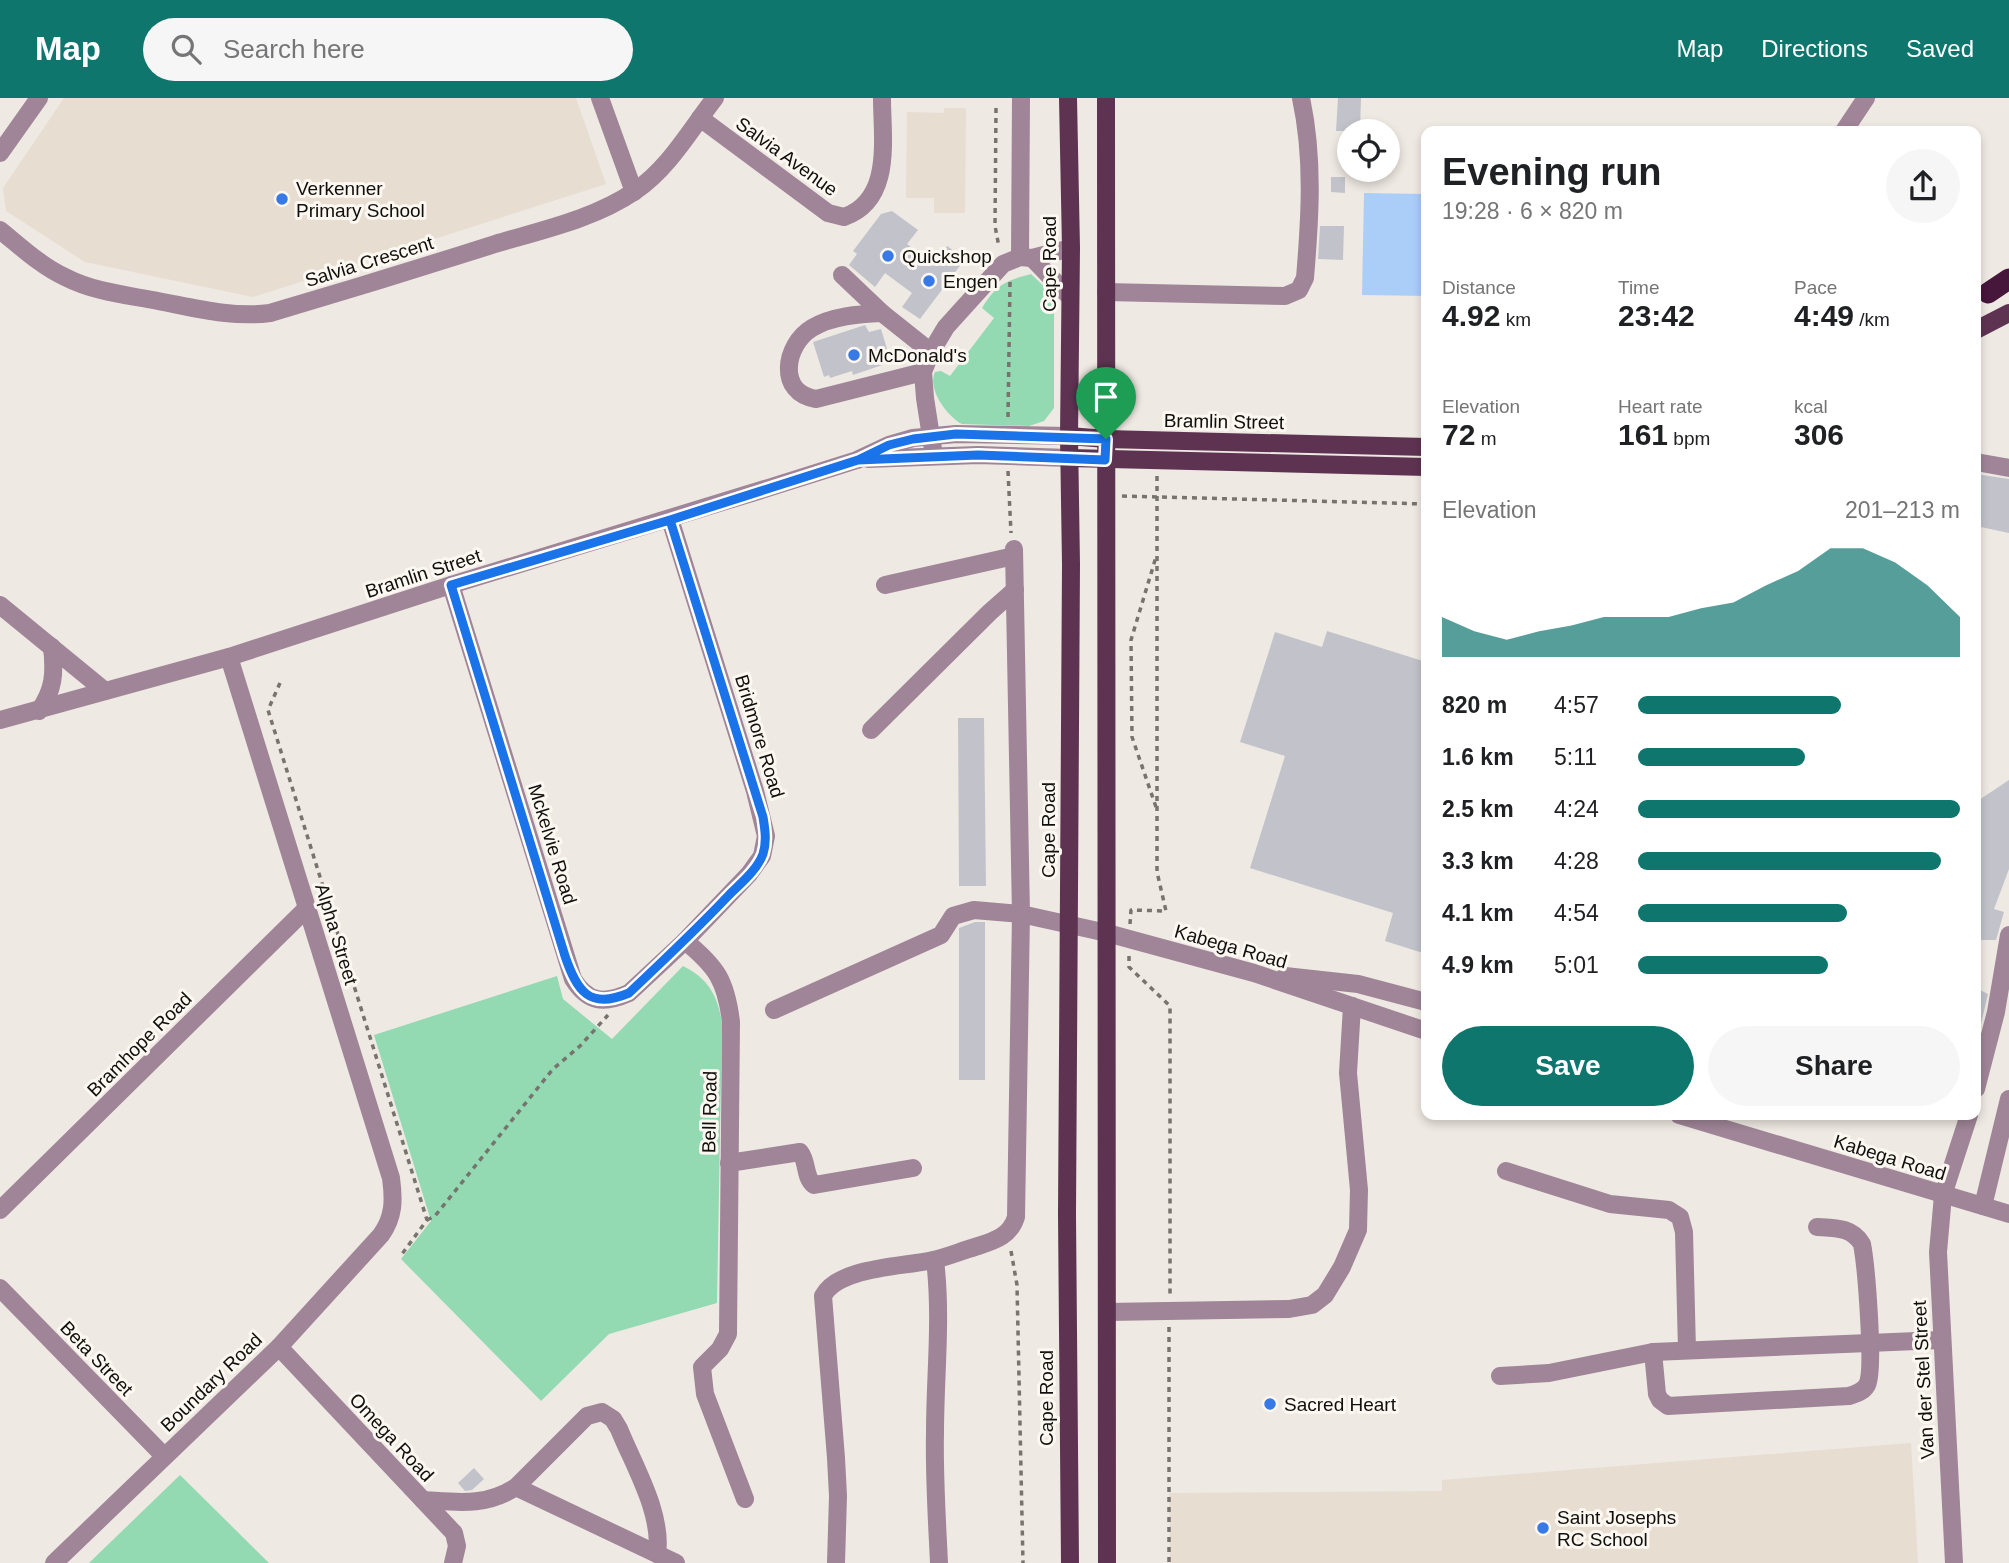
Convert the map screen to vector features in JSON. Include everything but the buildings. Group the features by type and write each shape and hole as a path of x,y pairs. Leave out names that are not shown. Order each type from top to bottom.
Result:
{"highway":[{"path":"1982,297 2009,281"}],"main road":[{"name":"Cape Road","path":"1068,98 1071,248 1067,1229 1070,1563"},
{"path":"1106,98 1107,1563"},
{"path":"1981,327 2009,313"},
{"name":"Bramlin Street","path":"1069,436 1421,447"},
{"name":"Bramlin Street","path":"1069,458 1421,467"}],"street":[{"path":"0,153 39,98"},
{"path":"600,98 634,192"},
{"name":"Salvia Crescent","path":"0,230 32,256 77,283 214,312 251,315 290,307 590,215 634,192 660,171 715,98"},
{"name":"Salvia Avenue","path":"699,118 828,213 844,217 861,208 876,189 880,178 883,98"},
{"path":"1021,98 1026,258 1070,297"},
{"path":"1106,292 1285,296 1299,290 1305,278 1310,177 1309,143 1301,98"},
{"path":"1847,126 1866,98"},
{"path":"934,456 923,372 930,352 946,327 1003,264 1071,248"},
{"path":"842,275 882,313 930,352"},
{"path":"882,313 826,321 803,334 793,346 789,357 789,373 798,392 805,397 816,399 923,372"},
{"name":"Bramlin Street","path":"0,720 229,657 451,585 670,520 858,460 889,445 930,436 956,434 1069,436"},
{"name":"Bramlin Street","path":"858,460 978,455 1069,458"},
{"path":"1981,463 2009,467"},
{"name":"Bridmore Road","path":"670,520 748,766 766,836 762,856 749,874 685,941"},
{"path":"836,1563 838,1496 823,1296 826,1290 837,1280 935,1260 997,1240 1012,1225 1021,914 1014,552 885,585"},
{"name":"Mckelvie Road","path":"451,585 573,979 580,990 593,998 611,999 629,993"},
{"path":"871,730 1015,590"},
{"path":"0,605 105,691"},
{"path":"39,711 49,697 52,686 52,648"},
{"name":"Alpha Street","path":"229,657 391,1178 393,1210 388,1225"},
{"name":"Bramhope Road","path":"3,1203 307,908"},
{"name":"Kabega Road","path":"774,1010 941,935 953,916 974,910 1021,914 1107,933 1254,973 1421,1029"},
{"path":"1981,1070 1996,1012 2009,935"},
{"path":"629,993 685,941"},
{"name":"Bell Road","path":"685,941 710,961 722,979 731,1022 728,1334 725,1342 702,1367 702,1379 705,1394 745,1499"},
{"path":"1254,973 1358,984 1421,1001"},
{"path":"1107,1312 1303,1307 1317,1303 1333,1284 1358,1230 1348,1073 1352,1006"},
{"path":"1983,1206 2009,1099"},
{"name":"Kabega Road","path":"1696,1120 2009,1214"},
{"name":"Van der Stel Street","path":"1954,1563 1938,1252 1943,1195 1967,1120"},
{"path":"729,1163 800,1152 809,1181 814,1185 913,1168"},
{"path":"1506,1171 1610,1204 1658,1208 1675,1213 1684,1232 1688,1350"},
{"name":"Boundary Road","path":"54,1563 279,1347 388,1225"},
{"path":"1653,1352 1657,1394 1662,1403 1668,1406 1849,1396 1867,1387 1870,1343 1862,1244 1855,1234 1847,1230 1817,1227"},
{"path":"935,1260 939,1333 934,1433 939,1563"},
{"name":"Beta Street","path":"0,1288 164,1456"},
{"path":"1500,1376 1549,1373 1653,1352 1941,1340"},
{"name":"Omega Road","path":"279,1347 454,1533 457,1546 453,1563"},
{"path":"423,1500 480,1502 506,1493 516,1487 587,1416 594,1413 607,1415 619,1429 653,1513 658,1527 657,1554"},
{"path":"516,1487 676,1563"}],"path":[{"path":"1008,457 1014,552"},
{"path":"1157,461 1157,872 1166,911 1131,910 1129,967 1170,1006 1170,1563"},
{"path":"1105,496 1421,505"},
{"path":"1157,552 1131,640 1132,737 1157,813"},
{"path":"280,683 268,709 427,1220"},
{"path":"402,1254 427,1220 435,1216 553,1069 580,1046 629,993"},
{"path":"1012,1225 1017,1285 1023,1563"}],"shaded area":[{"name":"Verkenner Primary School","path":"64,98 576,98 606,184 253,297 85,262 6,211 3,188"},
{"path":"944,108 966,108 965,213 934,213 934,198 906,198 907,112 944,113"},
{"name":"Saint Josephs RC School","path":"1911,1443 1918,1563 1170,1563 1169,1493 1442,1491 1442,1480"}],"green space":[{"path":"1031,274 1052,294 1054,302 1054,408 1044,421 1029,426 962,424 950,415 936,394 933,379 935,372 941,371 950,376 994,318 982,308 992,294 1008,282"},
{"path":"683,966 699,976 710,989 718,1004 722,1023 717,1303 609,1334 541,1401 401,1259 431,1221 374,1035 557,976 563,999 612,1039"},
{"path":"180,1475 269,1563 89,1563"}],"water":[{"path":"1364,193 1421,194 1421,296 1362,295"}],"place":[{"name":"Verkenner Primary School","path":"282,199"},
{"name":"Quickshop","path":"888,256"},
{"name":"Engen","path":"929,281"},
{"name":"McDonald's","path":"854,355"},
{"name":"Sacred Heart","path":"1270,1404"},
{"name":"Saint Josephs RC School","path":"1543,1528"}],"route":[{"path":"1106,439 956,434 913,439 889,445 858,460 670,520 763,817 765,847 749,874 685,941 629,993 619,998 601,1000 580,990 565,956 451,585 670,520 768,488 858,460 978,455 1105,460 1106,439"}]}
